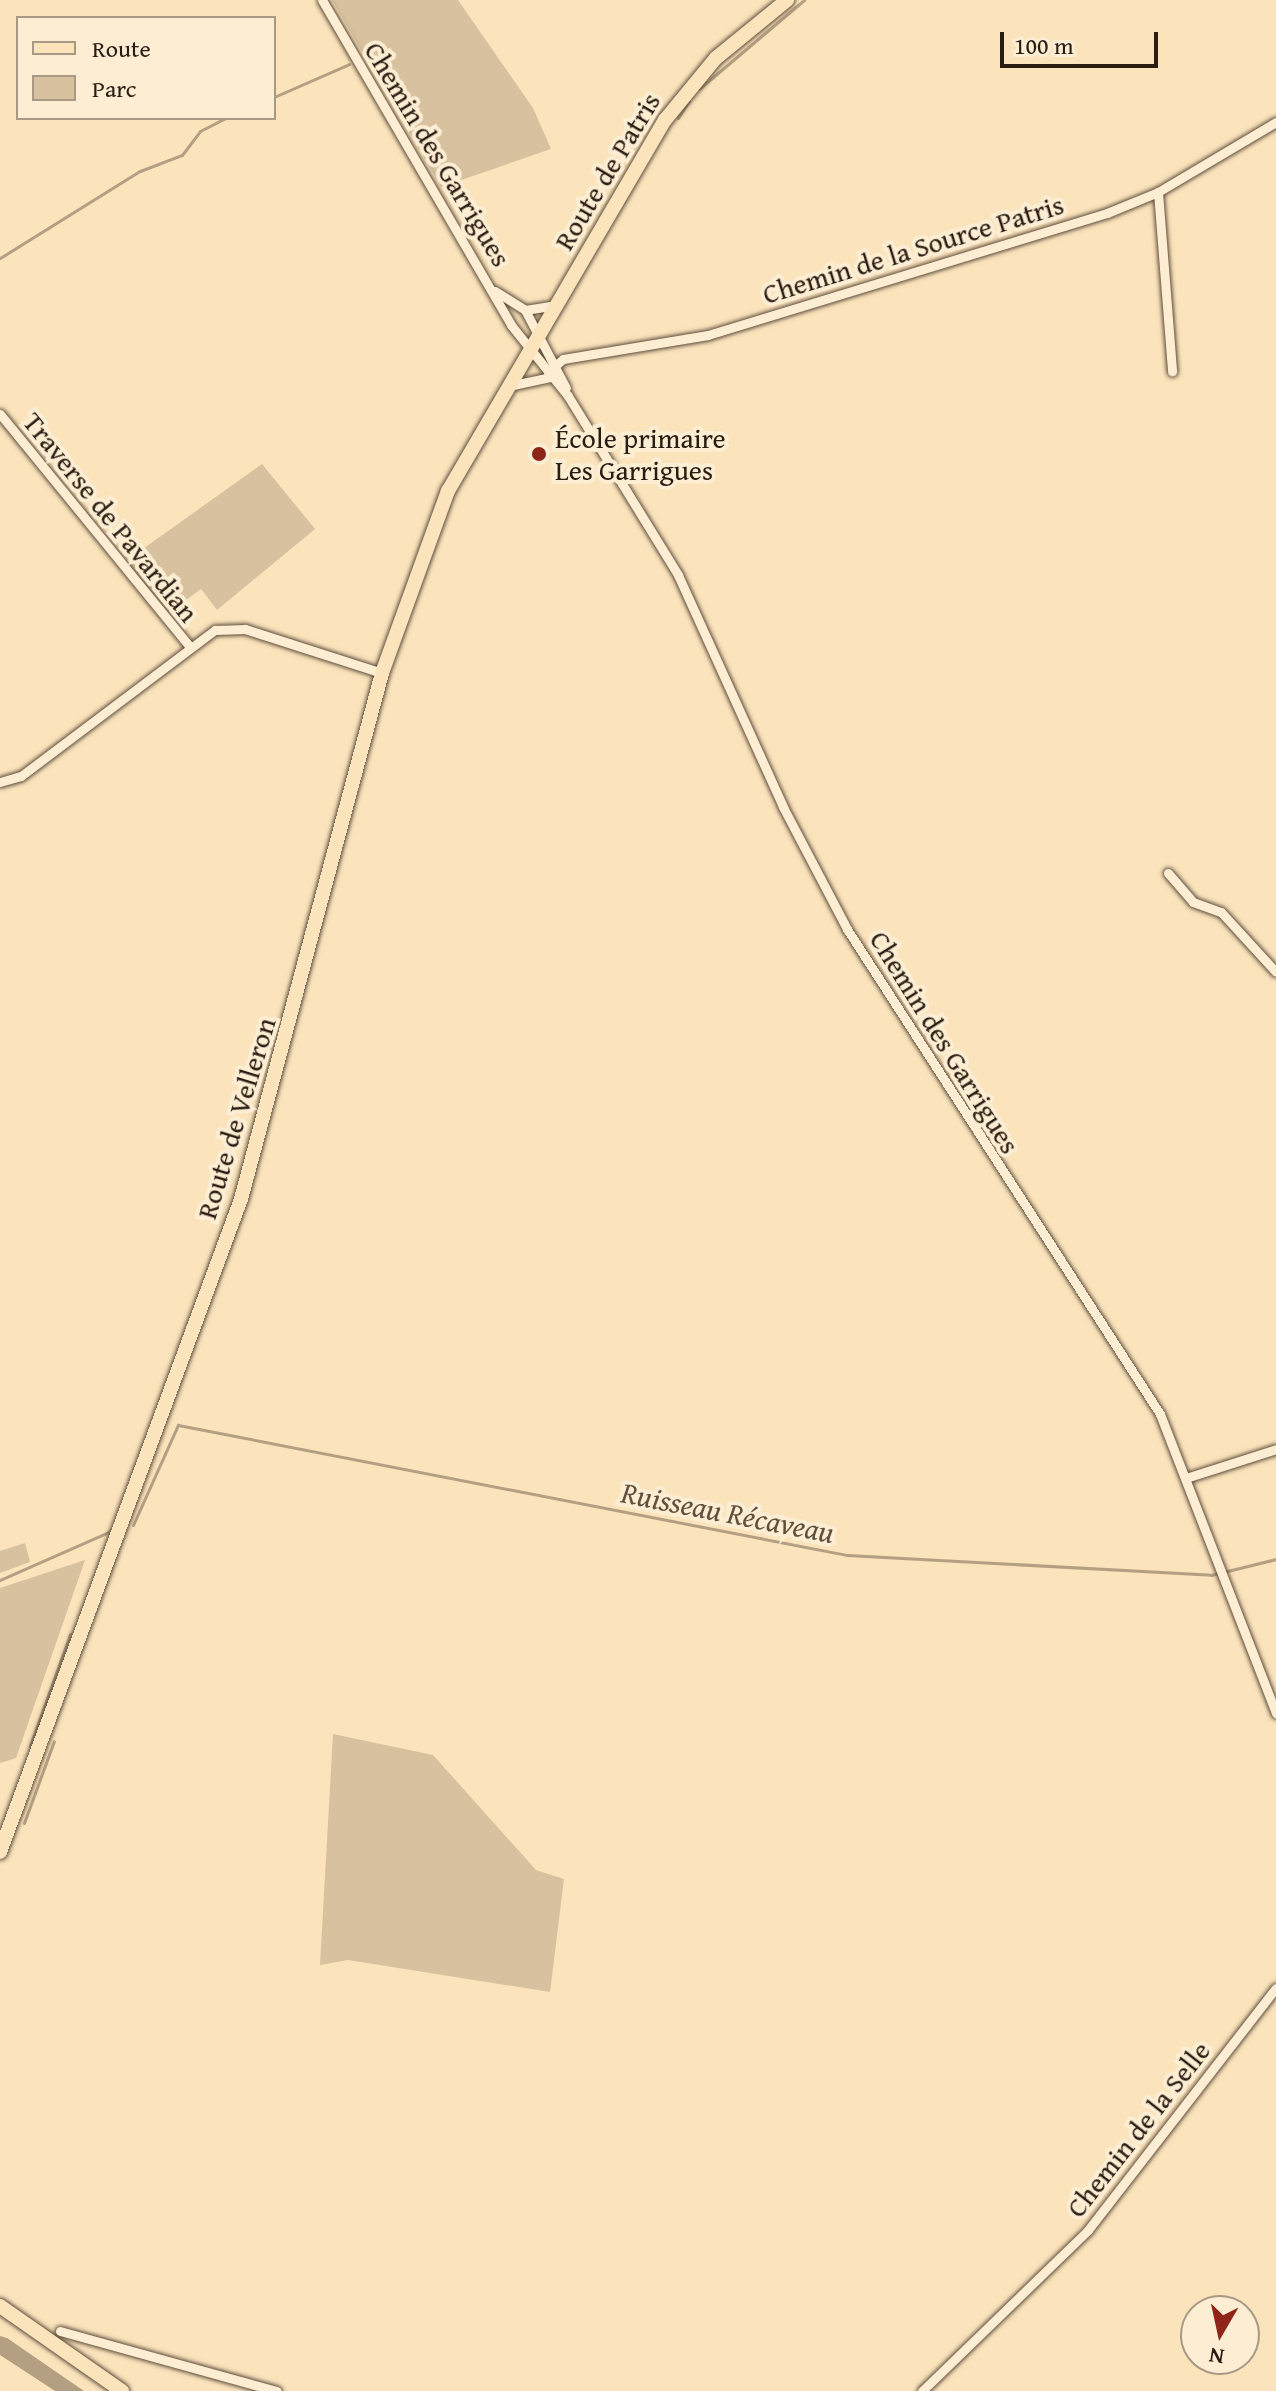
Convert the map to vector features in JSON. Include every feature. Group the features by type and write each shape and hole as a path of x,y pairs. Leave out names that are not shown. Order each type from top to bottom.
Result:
{"main road":[{"name":"Route de Patris","path":"500,394 681,98 737,38 787,0"},
{"name":"Route de Velleron","path":"0,1852 241,1199 382,673 443,503 500,394"},
{"path":"0,2306 122,2391"}],"street":[{"name":"Chemin des Garrigues","path":"322,0 492,289 529,348 568,396 678,575 789,820 847,929 1152,1401 1189,1477 1276,1713"},
{"name":"Chemin de la Source Patris","path":"555,362 708,335 1158,192 1276,122"},
{"path":"1158,192 1172,371"},
{"name":"Chemin des Garrigues","path":"492,289 525,310 555,362 568,396"},
{"path":"525,310 557,305"},
{"path":"500,394 529,377 550,374 555,362"},
{"name":"Traverse de Pavardian","path":"0,414 189,646"},
{"path":"0,782 21,776 189,646 215,630 245,629 382,673"},
{"path":"1168,873 1193,902 1221,912 1276,972"},
{"path":"1189,1477 1276,1449"},
{"name":"Chemin de la Selle","path":"922,2391 1088,2230 1276,1988"},
{"path":"60,2331 277,2391"}],"green space":[{"path":"332,0 458,0 533,108 551,149 441,187"},
{"path":"262,464 315,529 217,610 201,589 168,613 126,561"},
{"path":"25,1543 30,1562 0,1573 0,1551"},
{"path":"85,1560 16,1758 0,1763 0,1588"},
{"path":"333,1734 433,1755 536,1870 564,1879 550,1992 348,1960 320,1965"}],"shaded area":[{"path":"0,2336 84,2391 55,2391 0,2355"}],"waterway":[{"path":"699,89 804,0"},
{"path":"276,96 349,64"},
{"path":"678,118 689,101"},
{"path":"0,258 140,171 182,155 200,131 222,120"},
{"name":"Ruisseau Récaveau","path":"133,1525 178,1425 847,1555 1211,1575 1276,1559"},
{"path":"0,1580 111,1531"},
{"path":"30,1746 70,1634"},
{"path":"24,1823 54,1741"}],"place":[{"name":"École primaire Les Garrigues","path":"539,454"}]}
